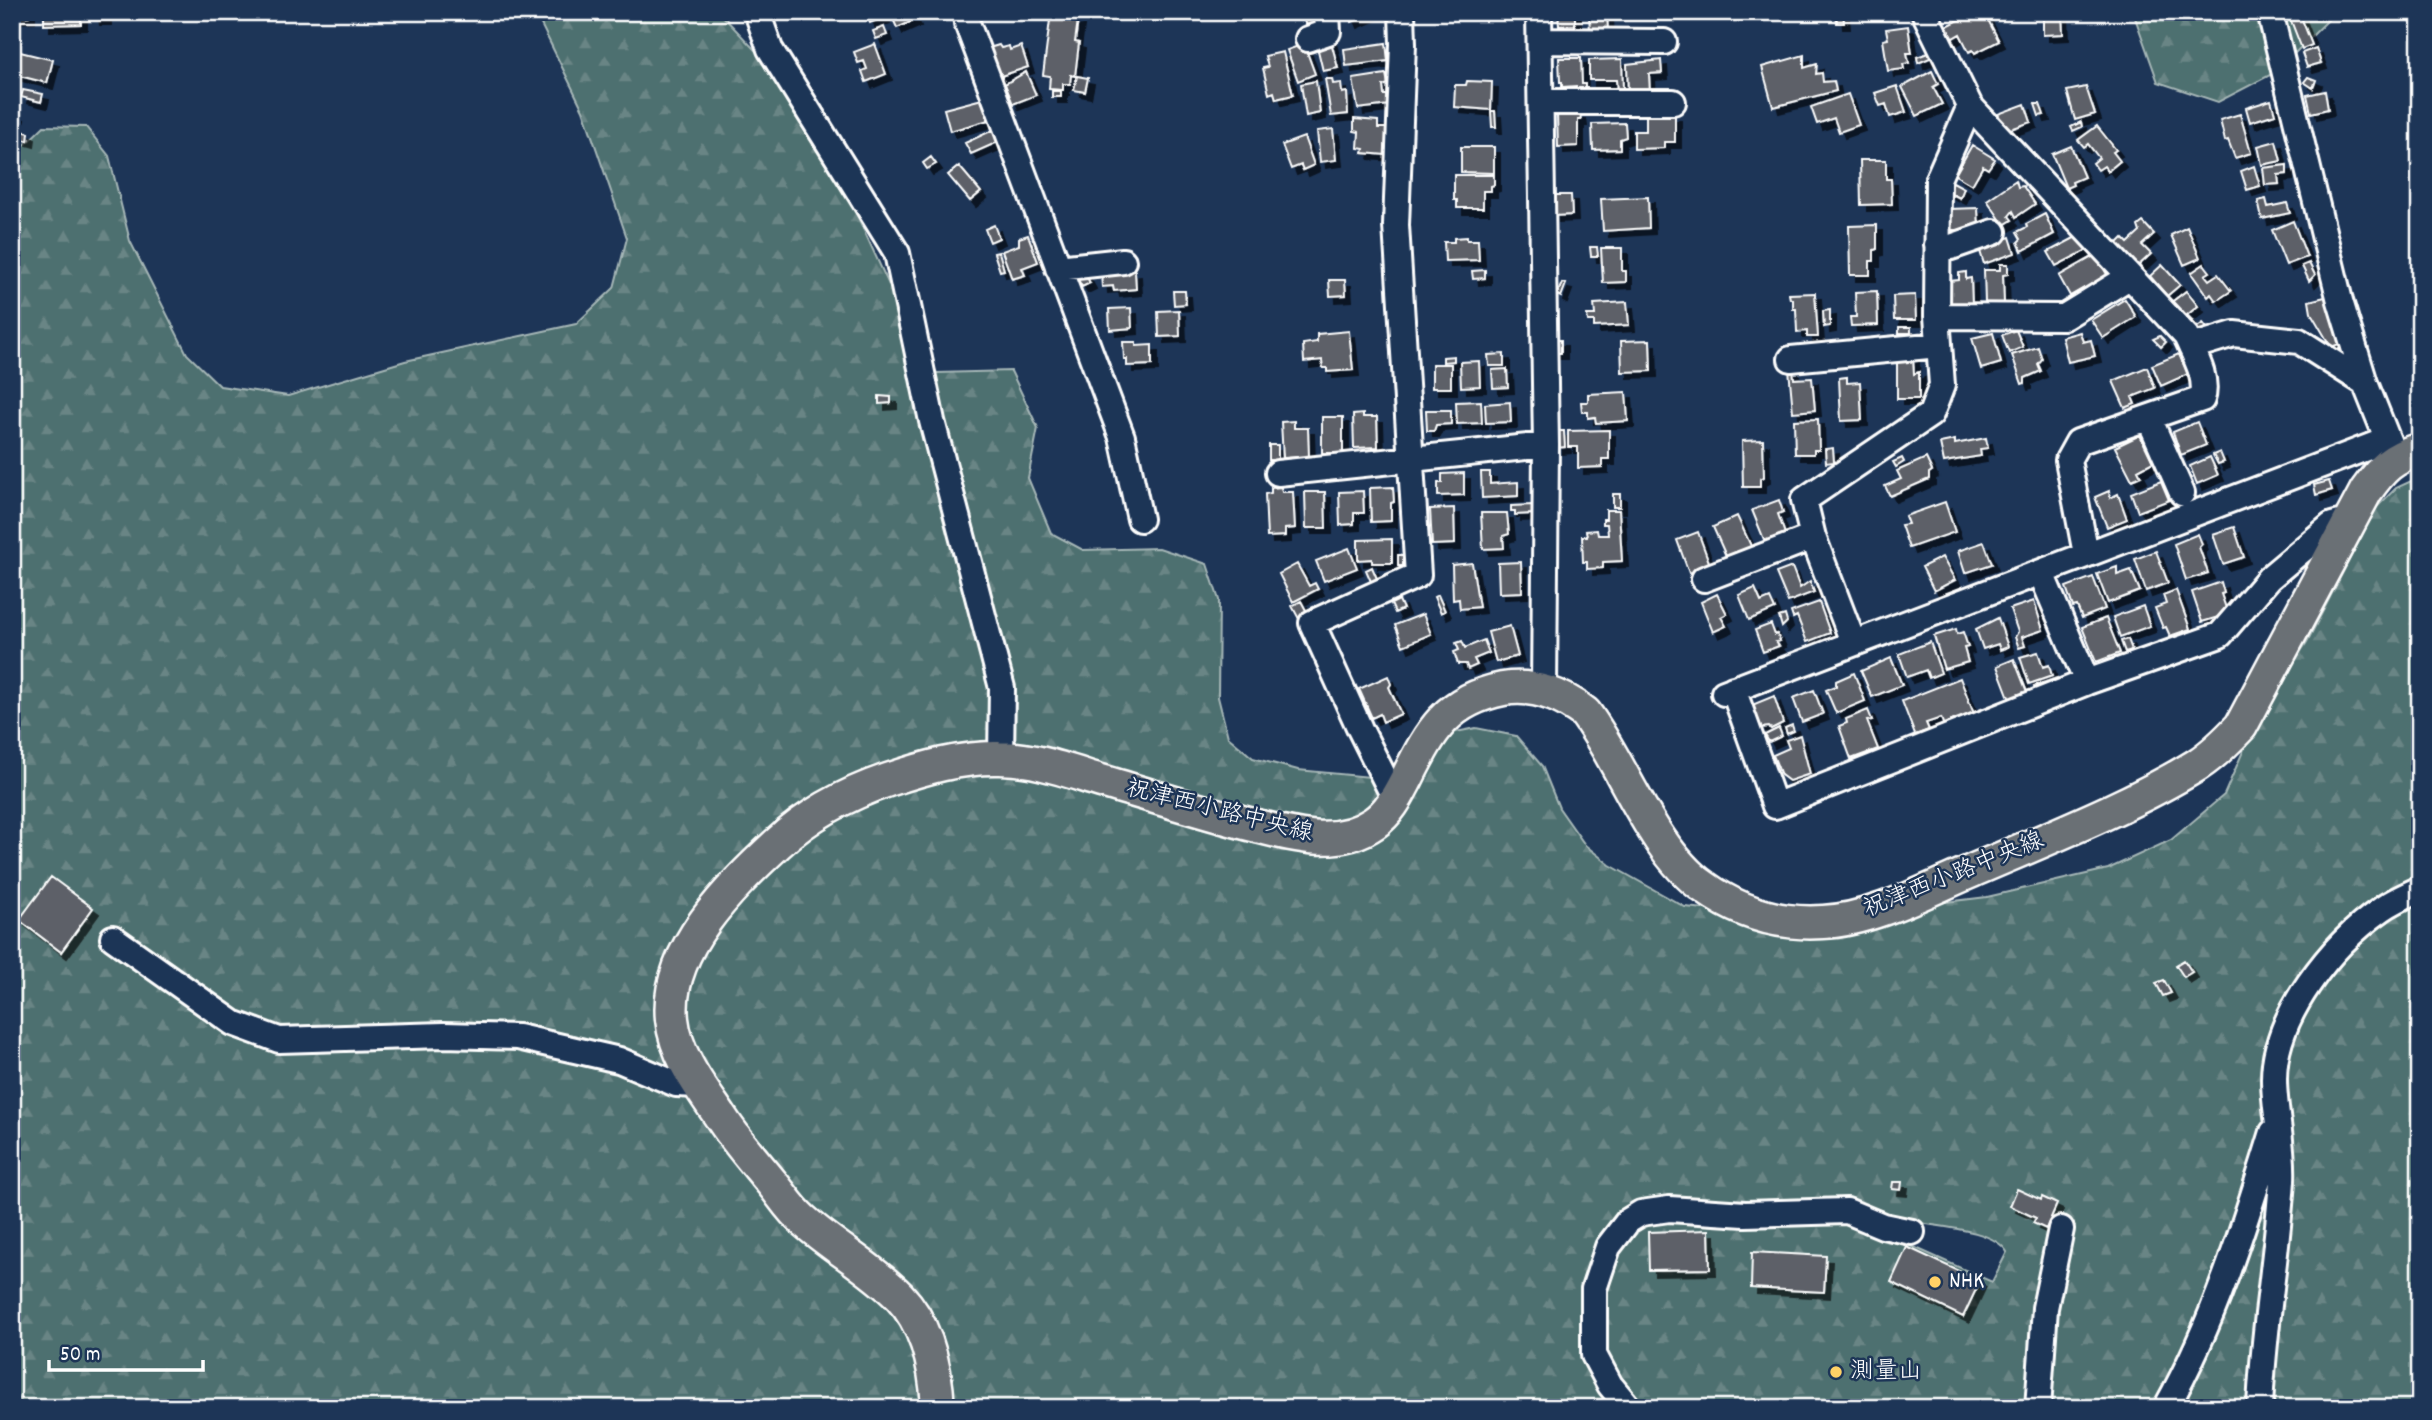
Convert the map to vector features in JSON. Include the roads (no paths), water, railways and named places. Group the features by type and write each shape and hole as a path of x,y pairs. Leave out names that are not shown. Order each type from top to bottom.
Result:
{"main road":[{"name":"祝津西小路中央線","path":"938,1408 929,1346 918,1322 900,1296 800,1218 734,1137 699,1085 679,1047 672,1020 673,993 691,941 750,869 785,836 823,808 855,792 915,771 947,763 1001,758 1048,765 1227,819 1301,838 1335,839 1374,823 1396,801 1439,723 1456,706 1477,696 1520,687 1544,692 1573,703 1585,713 1674,859 1702,886 1729,903 1763,918 1784,922 1825,922 1855,916 1897,903 2119,805 2199,764 2221,748 2241,726 2379,471 2400,449"}],"street":[{"path":"757,12 770,49 897,253 932,421 1002,688 1001,758"},
{"path":"966,12 967,23 1122,437 1140,519"},
{"path":"1308,39 1328,32 1327,12"},
{"path":"1396,801 1312,623 1418,575 1396,225 1402,12"},
{"path":"1539,12 1546,445 1544,692"},
{"path":"1924,12 1970,106 2186,336 2199,365 2205,392 2202,399 2078,442 2068,460 2086,554"},
{"path":"2270,12 2329,260 2365,383 2400,449 2086,554 1728,691 1775,806 2087,682 2220,635 2269,578 2332,525 2351,520"},
{"path":"1540,41 1664,42"},
{"path":"1541,102 1673,102"},
{"path":"1853,642 1813,537 1804,500 1931,414 1942,385 1937,316 1938,179 1970,106"},
{"path":"1937,245 1951,247 1994,232"},
{"path":"1058,268 1123,261"},
{"path":"1937,316 2064,317 2129,277"},
{"path":"2191,347 2234,334 2300,341 2365,383"},
{"path":"1791,359 1939,345"},
{"path":"2149,418 2182,493"},
{"path":"1278,473 1546,445"},
{"path":"1704,579 1813,537"},
{"path":"2041,573 2087,682"},
{"path":"2260,1408 2282,1175 2274,1075 2281,1037 2298,1002 2318,972 2353,933 2383,908 2420,889"},
{"path":"113,938 233,1023 279,1040 444,1035 518,1037 619,1060 676,1084 699,1085"},
{"path":"2166,1408 2188,1369 2237,1249 2277,1121"},
{"path":"1629,1408 1609,1385 1594,1355 1594,1289 1608,1247 1628,1221 1641,1213 1669,1209 1745,1214 1847,1211 1883,1226 1912,1232"},
{"path":"2038,1408 2045,1308 2061,1229"}],"place":[{"name":"NHK","path":"1935,1282"},
{"name":"測量山","path":"1836,1372"}]}
